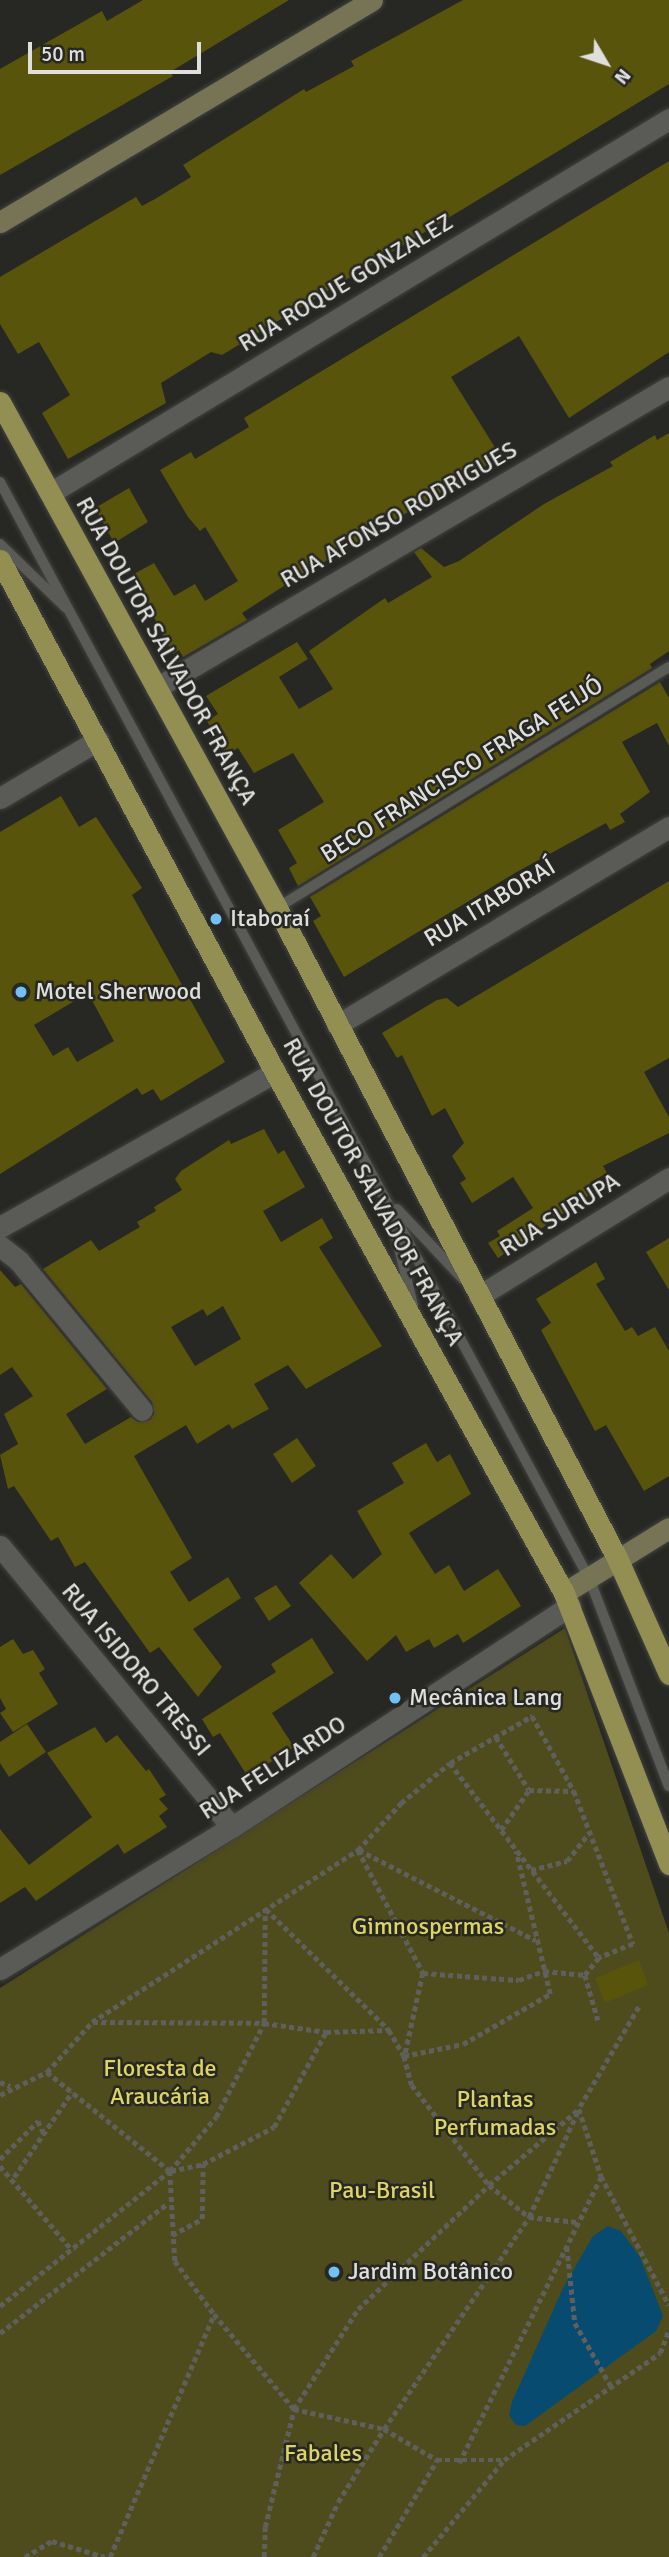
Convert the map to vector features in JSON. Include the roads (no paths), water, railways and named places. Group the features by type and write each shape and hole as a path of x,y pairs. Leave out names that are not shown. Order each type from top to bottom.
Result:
{"main road":[{"name":"RUA DOUTOR SALVADOR FRANÇA","path":"0,402 277,908 618,1560 669,1674"},
{"name":"RUA DOUTOR SALVADOR FRANÇA","path":"0,560 275,1072 567,1599 669,1864"}],"street":[{"path":"0,222 372,0"},
{"name":"RUA ROQUE GONZALEZ","path":"50,493 669,119"},
{"name":"RUA AFONSO RODRIGUES","path":"156,688 669,387"},
{"path":"0,798 99,740"},
{"name":"RUA ITABORAÍ","path":"337,1025 669,827"},
{"path":"0,1227 275,1072"},
{"name":"RUA SURUPA","path":"479,1296 669,1178"},
{"path":"0,1245 19,1261 142,1410"},
{"name":"RUA FELIZARDO","path":"0,1969 232,1827 567,1599 589,1578 669,1528"},
{"name":"RUA ISIDORO TRESSI","path":"0,1546 232,1827"}],"lane":[{"path":"0,482 388,1199 589,1578 669,1786"},
{"path":"0,544 74,616"},
{"name":"BECO FRANCISCO FRAGA FEIJÓ","path":"277,908 669,667"},
{"path":"388,1199 479,1296"},
{"path":"388,1199 418,1329"}],"water":[{"path":"608,2226 621,2231 640,2257 663,2316 656,2331 525,2426 516,2425 509,2415 512,2402 563,2288 593,2236"}],"place":[{"name":"Itaboraí","path":"216,919"},
{"name":"Motel Sherwood","path":"21,992"},
{"name":"Mecânica Lang","path":"395,1698"},
{"name":"Jardim Botânico","path":"334,2272"}],"park label":[{"name":"Gimnospermas","path":"428,1927"},
{"name":"Floresta de Araucária","path":"160,2083"},
{"name":"Plantas Perfumadas","path":"495,2114"},
{"name":"Pau-Brasil","path":"382,2191"},
{"name":"Fabales","path":"323,2454"}]}
